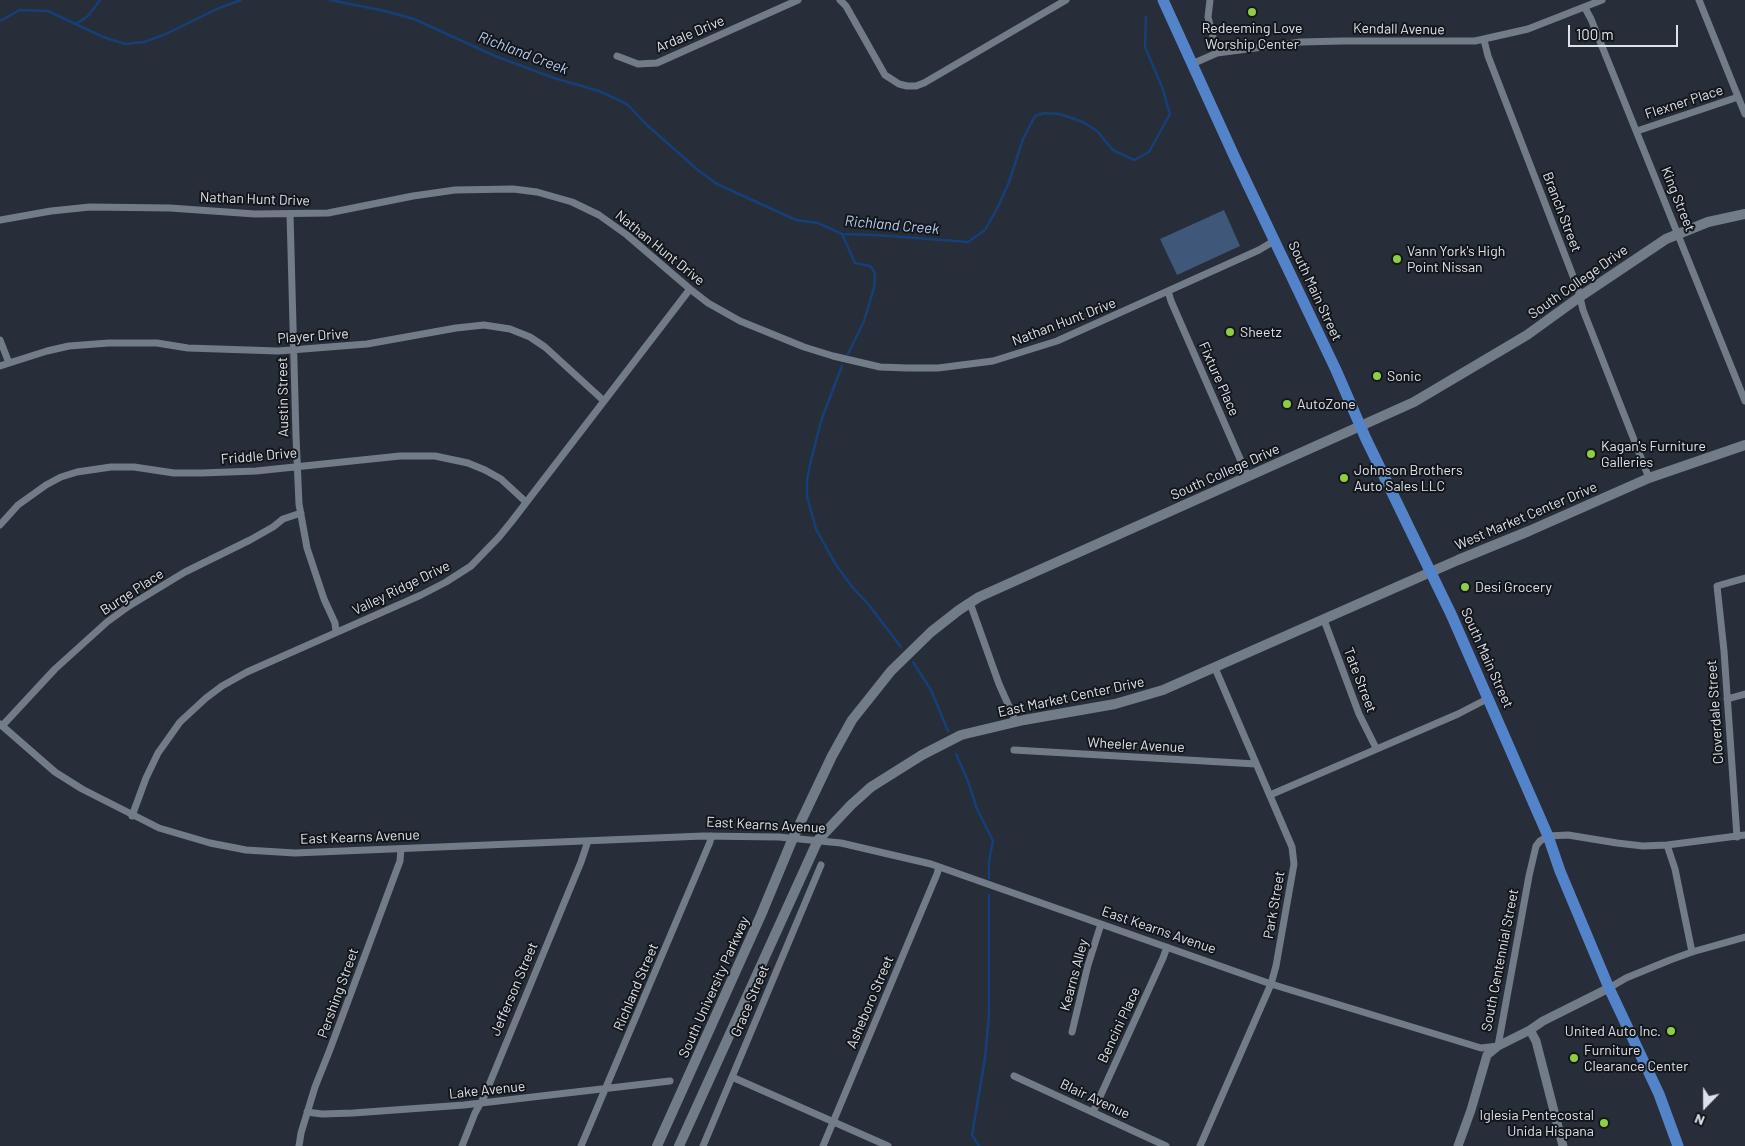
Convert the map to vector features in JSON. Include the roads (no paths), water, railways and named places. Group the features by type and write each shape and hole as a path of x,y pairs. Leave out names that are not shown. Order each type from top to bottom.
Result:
{"main road":[{"name":"South Main Street","path":"1162,0 1360,426 1432,572 1489,698 1548,836 1560,871 1658,1094 1678,1146"},
{"name":"South College Drive","path":"794,838 832,756 852,720 891,671 931,632 959,610 979,597 1002,586 1414,402 1527,335 1580,296 1666,238 1708,222 1745,214"},
{"name":"West Market Center Drive","path":"1432,572 1649,478 1745,445"},
{"name":"East Market Center Drive","path":"818,840 871,787 922,755 961,734 1123,701 1164,690 1432,572"},
{"name":"South University Parkway","path":"657,1146 794,838"},
{"path":"679,1146 818,840"}],"street":[{"name":"Ardale Drive","path":"617,56 638,64 657,63 798,0"},
{"path":"840,0 846,6 885,75 899,84 916,86 1066,0"},
{"path":"1210,0 1208,17 1216,53"},
{"name":"Kendall Avenue","path":"1192,64 1216,53 1301,42 1445,42 1484,40 1528,29 1602,0"},
{"path":"1699,0 1745,114"},
{"name":"King Street","path":"1584,8 1591,19 1637,131 1745,401"},
{"name":"Branch Street","path":"1484,40 1488,56 1580,296 1583,310 1649,478"},
{"name":"Flexner Place","path":"1637,131 1738,97"},
{"name":"Nathan Hunt Drive","path":"0,220 44,212 90,208 170,208 290,214 328,213 413,196 455,190 513,189 537,192 556,196 599,215 627,235 690,290 708,303 740,321 804,347 833,356 880,366 922,368 970,364 1010,357 1057,341 1168,292 1259,250 1274,241"},
{"name":"Austin Street","path":"290,214 300,513 307,548 324,599 335,623 336,632"},
{"name":"Valley Ridge Drive","path":"132,816 146,778 168,737 191,710 222,686 248,672 421,595 446,582 470,566 499,538 690,290"},
{"name":"Fixture Place","path":"1168,292 1248,477"},
{"name":"Player Drive","path":"0,366 68,346 109,343 157,343 188,348 278,351 367,344 465,326 484,325 510,329 530,337 545,346 604,401"},
{"path":"0,340 9,363"},
{"name":"Friddle Drive","path":"0,525 18,505 46,485 61,478 98,468 134,467 174,472 256,471 400,456 434,456 452,459 485,470 501,479 526,502"},
{"name":"Burge Place","path":"1,725 55,669 107,622 128,606 185,572 250,540 283,519 300,513"},
{"name":"Cloverdale Street","path":"1741,836 1717,586 1745,578"},
{"path":"970,603 999,684 1016,722"},
{"name":"Tate Street","path":"1324,620 1362,721 1376,748"},
{"name":"Park Street","path":"1200,1146 1271,984 1278,957 1294,858 1292,847 1214,668"},
{"path":"1727,700 1745,694"},
{"path":"1270,795 1458,714 1489,698"},
{"name":"East Kearns Avenue","path":"1,725 55,772 132,816 159,828 210,844 246,850 295,854 711,836 794,838 849,844 931,864 1271,984 1481,1048 1498,1046 1530,1030 1543,1021 1610,988"},
{"name":"Wheeler Avenue","path":"1014,750 1256,764"},
{"path":"1548,836 1568,835 1643,846 1741,836"},
{"name":"Richland Street","path":"582,1146 711,836"},
{"name":"South Centennial Street","path":"1458,1146 1487,1055 1498,1046 1536,846 1548,836"},
{"name":"Jefferson Street","path":"462,1146 581,862 588,841"},
{"path":"1667,845 1675,869 1692,952"},
{"name":"Pershing Street","path":"299,1146 307,1112 400,861 401,849"},
{"name":"Grace Street","path":"703,1146 821,865"},
{"name":"Asheboro Street","path":"823,1146 939,867"},
{"name":"Kearns Alley","path":"1072,1032 1088,965 1101,924"},
{"path":"1610,988 1626,978 1692,952 1745,937"},
{"name":"Bencini Place","path":"1093,1112 1167,947"},
{"path":"1530,1030 1536,1041 1563,1146"},
{"name":"Blair Avenue","path":"1014,1076 1166,1146"},
{"path":"732,1077 888,1146"},
{"name":"Lake Avenue","path":"307,1112 322,1114 352,1113 464,1106 670,1081"}],"waterway":[{"path":"76,24 88,16 100,0"},
{"name":"Richland Creek","path":"0,21 20,10 48,11 103,37 125,44 144,42 166,34 219,8 241,0"},
{"name":"Richland Creek","path":"330,0 414,19 495,56 554,78 599,91 627,104 647,125 699,171 717,184 796,220 818,223 842,234 968,242 985,230 998,207 1009,182 1023,139 1035,116 1044,113 1060,114 1083,122 1097,131 1113,150 1134,160 1149,152 1170,114 1162,87 1145,47 1146,17"},
{"path":"842,234 855,263 870,266 875,273 874,288 864,321 848,354"},
{"path":"842,366 822,418 807,480 807,496 816,529 836,565 901,647"},
{"path":"913,662 931,690 948,731"},
{"path":"956,754 968,781 977,809 993,841 989,861 989,878"},
{"path":"979,1146 972,1135 985,1058 989,1015 989,895"}],"place":[{"name":"Redeeming Love Worship Center","path":"1252,12"},
{"name":"Vann York's High Point Nissan","path":"1397,259"},
{"name":"Sheetz","path":"1230,332"},
{"name":"Sonic","path":"1377,376"},
{"name":"AutoZone","path":"1287,404"},
{"name":"Kagan's Furniture Galleries","path":"1591,454"},
{"name":"Johnson Brothers Auto Sales LLC","path":"1344,478"},
{"name":"Desi Grocery","path":"1465,587"},
{"name":"United Auto Inc.","path":"1671,1031"},
{"name":"Furniture Clearance Center","path":"1574,1058"},
{"name":"Iglesia Pentecostal Unida Hispana","path":"1604,1123"}]}
